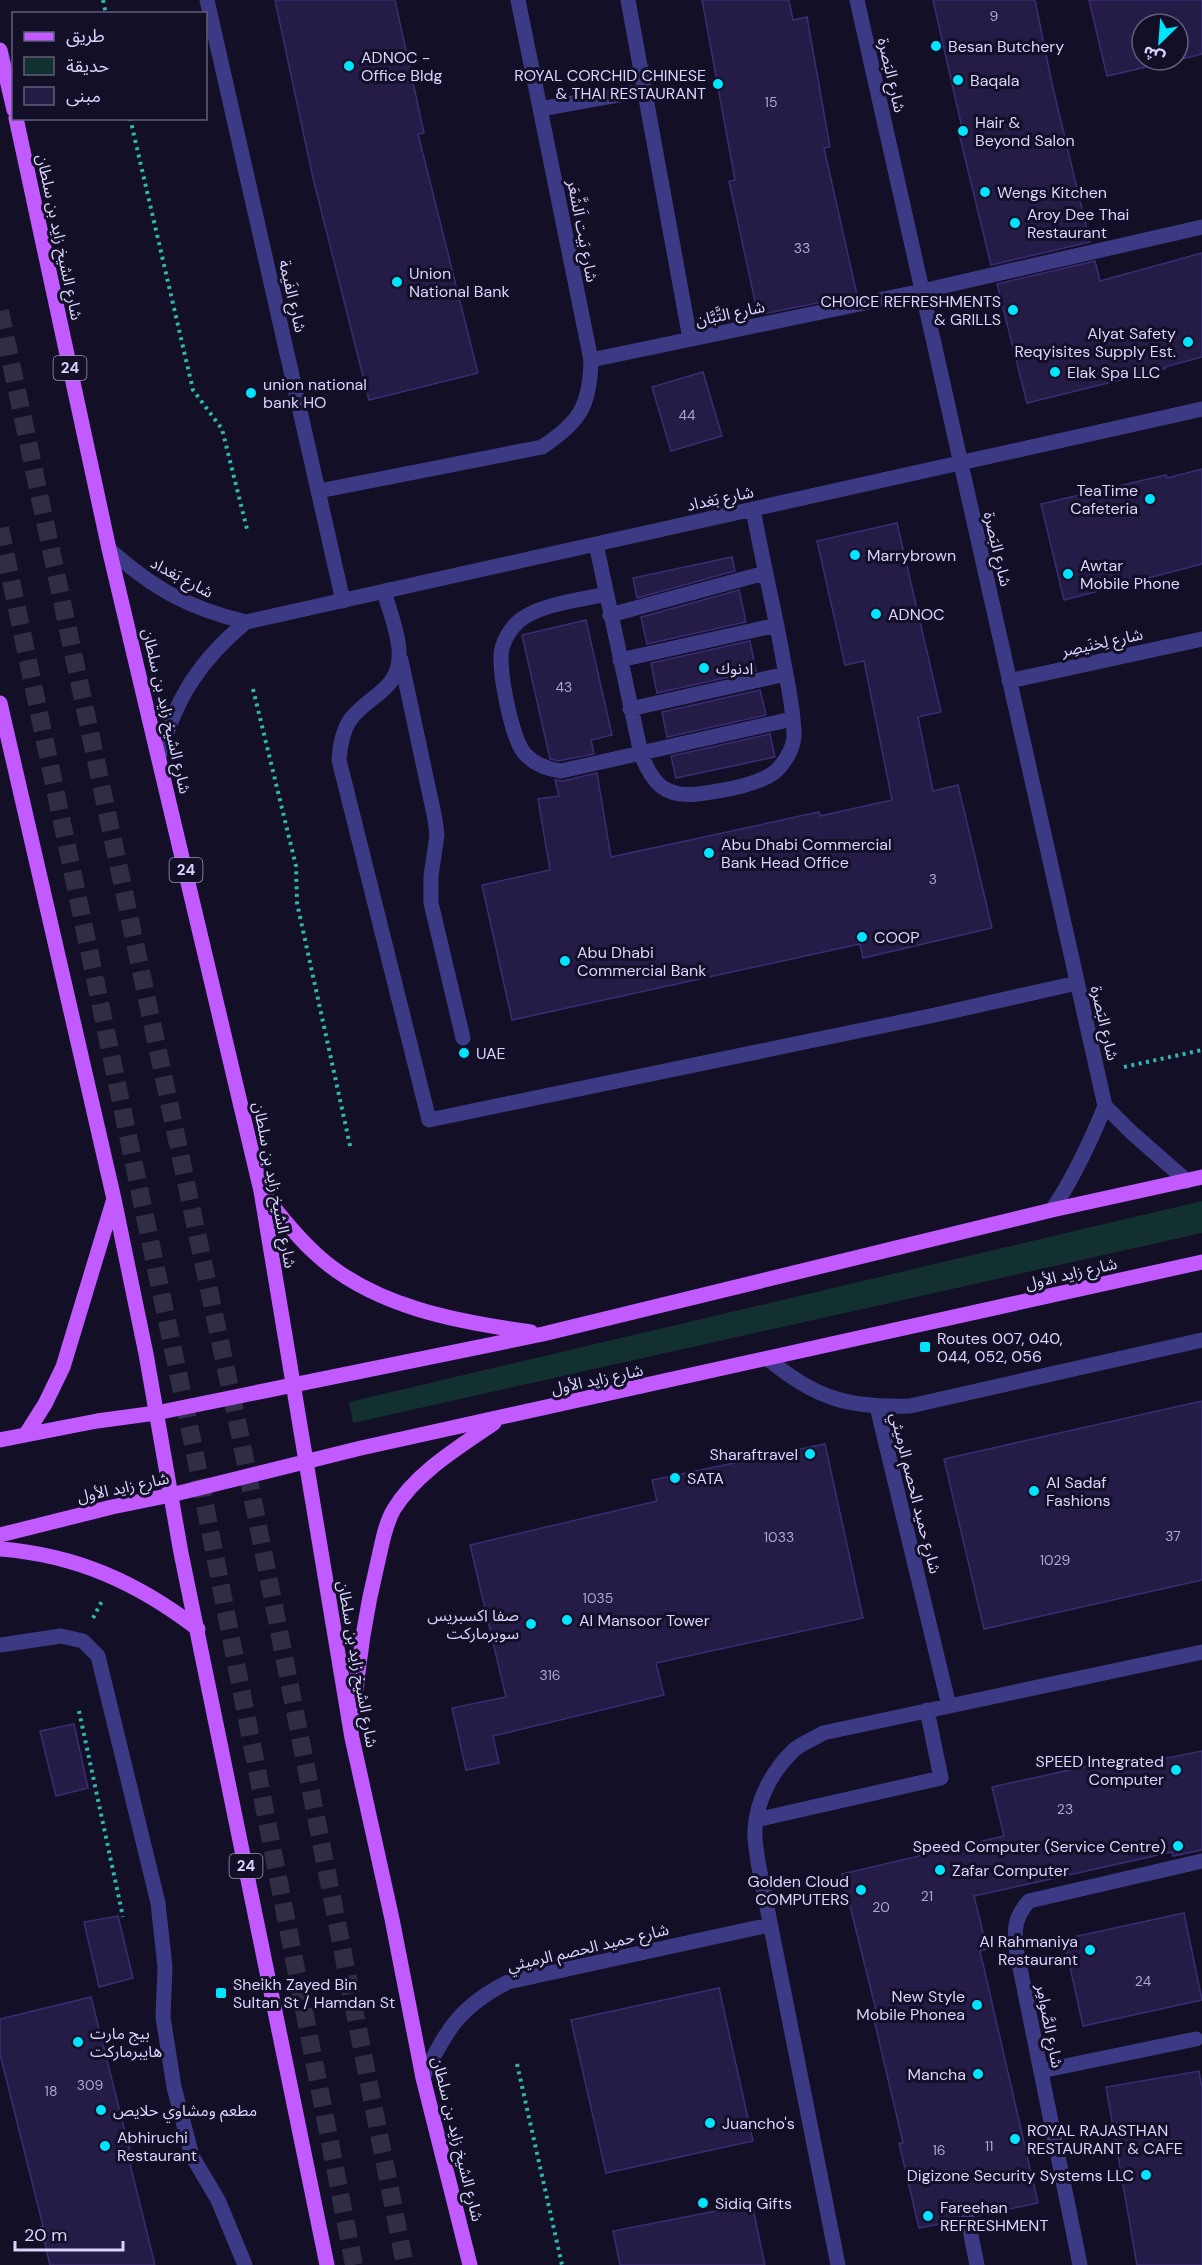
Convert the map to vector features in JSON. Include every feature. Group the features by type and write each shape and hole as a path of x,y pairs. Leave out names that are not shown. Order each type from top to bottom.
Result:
{"main road":[{"path":"0,50 12,101"},
{"name":"شارع الشيخ زايد بن سلطان","path":"16,120 109,549 261,1191 352,1738 392,1919 423,2078 470,2265"},
{"name":"24","path":"0,703 114,1199 181,1553 327,2265"},
{"path":"0,1440 156,1413 543,1334 1052,1210 1195,1179"},
{"path":"261,1191 288,1226 318,1256 354,1282 396,1302 441,1315 488,1326 543,1334"},
{"path":"26,1434 45,1404 63,1367 114,1199"},
{"name":"شارع زايد الأول","path":"0,1535 112,1507 171,1496 305,1462 1202,1262"},
{"path":"352,1738 357,1662 363,1626 383,1538 394,1509 416,1483 450,1454 502,1418"},
{"path":"0,1549 26,1551 70,1560 113,1576 157,1599 198,1629"}],"street":[{"name":"شارع الفَيمة","path":"207,0 343,601"},
{"name":"شارع بَيت اَلشَّعَر","path":"518,0 591,360"},
{"path":"628,0 690,339"},
{"name":"شارع البَصرة","path":"857,0 1105,1106"},
{"path":"540,109 646,90"},
{"name":"شارع التَّبَّان","path":"591,360 922,291 1202,227"},
{"path":"319,491 542,447 564,432 581,412 590,387 591,360"},
{"name":"شارع بَغداد","path":"109,549 137,574 162,590 189,604 246,622 1202,409"},
{"path":"596,544 630,709 641,754 653,781 664,790 681,794 697,794 746,784 763,780 778,769 789,754 794,737 786,674 753,509"},
{"path":"610,615 765,573"},
{"path":"384,591 436,827 436,852 431,876 430,903 463,1038"},
{"path":"606,594 531,613 518,622 508,634 502,649 500,664 516,740 534,763 547,769 561,771 792,719"},
{"name":"شارع بَغداد","path":"159,757 176,706 189,683 204,661 246,622"},
{"path":"620,660 777,625"},
{"name":"شارع لِخنَيصِر","path":"1009,681 1202,639"},
{"path":"399,651 398,667 393,679 385,690 351,719 344,732 339,760 429,1120 936,1015 1077,983"},
{"path":"630,709 786,674"},
{"path":"1052,1210 1073,1177 1105,1106 1131,1132 1195,1179"},
{"path":"877,1407 910,1406 1106,1364 1202,1340"},
{"name":"شارع حميد الحصم الرميثي","path":"768,1359 788,1376 810,1389 834,1399 877,1407 949,1706"},
{"path":"0,1645 61,1636 83,1641 98,1656 158,1903 165,1967 163,2016 174,2087 192,2156 218,2200 245,2265"},
{"path":"838,2265 758,1862 754,1831 760,1800 774,1772 796,1749 823,1733 1202,1652"},
{"path":"756,1821 941,1778 927,1710"},
{"name":"شارع الصَّوامِر","path":"1080,2265 1016,1948 1015,1924 1019,1912 1029,1901 1202,1861"},
{"name":"شارع حميد الحصم الرميثي","path":"423,2078 437,2048 450,2027 466,2008 508,1982 769,1925"},
{"path":"1041,2071 1196,2039"},
{"path":"968,2220 977,2265"}],"path":[{"path":"130,120 193,390 222,429 247,529"},
{"path":"253,689 274,767 296,866 297,903 351,1150"},
{"path":"1123,1067 1202,1050"},
{"path":"83,1641 104,1597"},
{"path":"79,1711 123,1917"},
{"path":"517,2064 562,2265"}],"green space":[{"path":"1202,1201 1202,1233 353,1423 349,1402"}],"building":[{"path":"275,0 395,0 424,133 418,134 478,373 369,400 313,178"},
{"path":"702,0 789,0 793,20 807,17 830,147 824,148 857,295 758,315 729,181 735,180"},
{"path":"933,0 1035,0 1052,84 1090,242 991,265 958,129 962,128"},
{"path":"1089,0 1202,0 1202,54 1190,57 1190,12 1130,12 1130,71 1107,76"},
{"path":"1202,253 1202,357 1165,367 1165,369 1027,403 997,284 1095,261 1100,281"},
{"path":"703,372 722,436 671,451 652,387"},
{"path":"1202,469 1202,564 1064,600 1041,504"},
{"path":"897,523 941,712 918,717 933,791 958,785 992,928 863,958 860,944 512,1020 482,885 550,870 538,799 559,796 555,780 563,781 597,773 611,857 819,812 820,816 892,800 864,661 845,665 817,541"},
{"path":"732,557 735,571 637,598 633,578"},
{"path":"739,590 746,622 647,644 641,617"},
{"path":"586,620 612,735 591,740 594,754 558,761 550,759 522,635"},
{"path":"750,641 756,671 657,693 651,663"},
{"path":"760,690 766,715 667,737 662,712"},
{"path":"770,734 775,757 676,778 671,756"},
{"path":"1202,1401 1202,1580 984,1629 944,1459"},
{"path":"825,1444 863,1618 656,1663 664,1695 493,1736 499,1763 466,1770 452,1708 506,1697 470,1545 657,1501 652,1480"},
{"path":"74,1724 88,1788 56,1796 40,1731"},
{"path":"1202,1751 1202,1850 1173,1856 1172,1852 974,1896 987,1949 980,1951 1038,2203 977,2216 972,2211 966,2211 961,2213 958,2220 919,2228 899,2143 903,2143 873,2015 877,2014 842,1874 1004,1836 992,1787 1120,1759 1122,1767"},
{"path":"1184,1913 1202,2000 1083,2026 1064,1939"},
{"path":"118,1916 133,1978 99,1987 84,1922"},
{"path":"719,1988 753,2141 606,2173 571,2020"},
{"path":"91,1997 133,2163 130,2164 155,2265 50,2265 41,2227 43,2226 0,2054 0,2019"},
{"path":"1199,2071 1202,2088 1202,2265 1137,2265 1106,2087"},
{"path":"752,2204 765,2265 620,2265 613,2231"}],"tunnel":[{"path":"0,311 240,1435 405,2265"},
{"path":"0,528 194,1449 354,2265"}],"place":[{"name":"Besan Butchery","path":"936,46"},
{"name":"ADNOC - Office Bldg","path":"349,66"},
{"name":"Baqala","path":"958,80"},
{"name":"ROYAL CORCHID CHINESE & THAI RESTAURANT","path":"718,84"},
{"name":"Hair & Beyond Salon","path":"963,131"},
{"name":"Wengs Kitchen","path":"985,192"},
{"name":"Aroy Dee Thai Restaurant","path":"1015,223"},
{"name":"Union National Bank","path":"397,282"},
{"name":"CHOICE REFRESHMENTS & GRILLS","path":"1013,310"},
{"name":"Alyat Safety Reqyisites Supply Est.","path":"1188,342"},
{"name":"Elak Spa LLC","path":"1055,372"},
{"name":"union national bank HO","path":"251,393"},
{"name":"TeaTime Cafeteria","path":"1150,499"},
{"name":"Marrybrown","path":"855,555"},
{"name":"Awtar Mobile Phone","path":"1068,574"},
{"name":"ADNOC","path":"876,614"},
{"name":"ادنوك","path":"704,668"},
{"name":"Abu Dhabi Commercial Bank Head Office","path":"709,853"},
{"name":"COOP","path":"862,937"},
{"name":"Abu Dhabi Commercial Bank","path":"565,961"},
{"name":"UAE","path":"464,1053"},
{"name":"Routes 007, 040, 044, 052, 056","path":"925,1347"},
{"name":"Sharaftravel","path":"810,1454"},
{"name":"SATA","path":"675,1478"},
{"name":"Al Sadaf Fashions","path":"1034,1491"},
{"name":"Al Mansoor Tower","path":"567,1620"},
{"name":"صفا اكسبريس سوبرماركت","path":"531,1624"},
{"name":"SPEED Integrated Computer","path":"1176,1770"},
{"name":"Speed Computer (Service Centre)","path":"1178,1846"},
{"name":"Zafar Computer","path":"940,1870"},
{"name":"Golden Cloud COMPUTERS","path":"861,1890"},
{"name":"Al Rahmaniya Restaurant","path":"1090,1950"},
{"name":"Sheikh Zayed Bin Sultan St / Hamdan St","path":"221,1993"},
{"name":"New Style Mobile Phonea","path":"977,2005"},
{"name":"بيج مارت هايبرماركت","path":"78,2042"},
{"name":"Mancha","path":"978,2074"},
{"name":"مطعم ومشاوي حلايص","path":"101,2110"},
{"name":"Juancho's","path":"710,2123"},
{"name":"ROYAL RAJASTHAN RESTAURANT & CAFE","path":"1015,2139"},
{"name":"Abhiruchi Restaurant","path":"105,2146"},
{"name":"Digizone Security Systems LLC","path":"1146,2175"},
{"name":"Sidiq Gifts","path":"703,2203"},
{"name":"Fareehan REFRESHMENT","path":"928,2216"}]}
